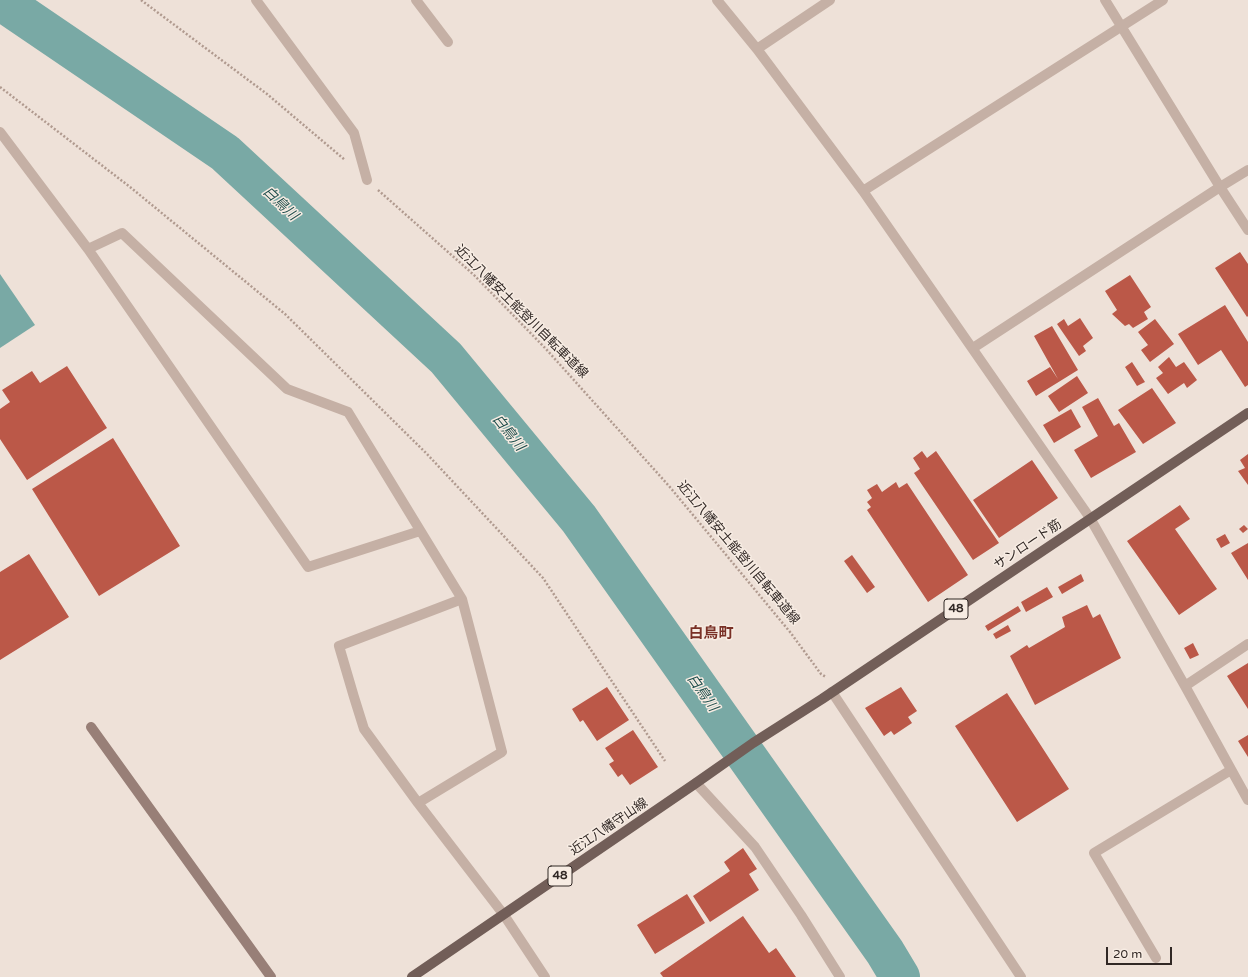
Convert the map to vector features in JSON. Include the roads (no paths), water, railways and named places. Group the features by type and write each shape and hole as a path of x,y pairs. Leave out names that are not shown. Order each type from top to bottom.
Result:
{"main road":[{"name":"サンロード筋","path":"822,699 1248,413"},
{"name":"近江八幡守山線","path":"412,977 753,743 822,699"}],"street":[{"path":"256,0 354,133 367,180"},
{"path":"416,0 448,42"},
{"path":"717,0 757,49 863,191 1090,518 1248,800"},
{"path":"757,49 830,0"},
{"path":"1105,0 1248,230"},
{"path":"863,191 1163,0"},
{"path":"0,132 88,249 308,567 420,531"},
{"path":"973,348 1248,170"},
{"path":"88,249 122,233 287,389 348,412 462,599 502,752 418,802"},
{"path":"462,599 339,646 364,729 504,915 545,977"},
{"path":"1185,686 1248,644"},
{"path":"834,691 1021,977"},
{"path":"91,727 271,977"},
{"path":"1156,958 1094,853 1232,770"},
{"path":"696,783 755,846 840,977"}],"water":[{"path":"0,274 35,325 0,348"}],"waterway":[{"name":"白鳥川","path":"0,0 225,153 446,358 579,519 885,952 900,977"}],"district":[{"name":"白鳥町","path":"711,634"}]}
